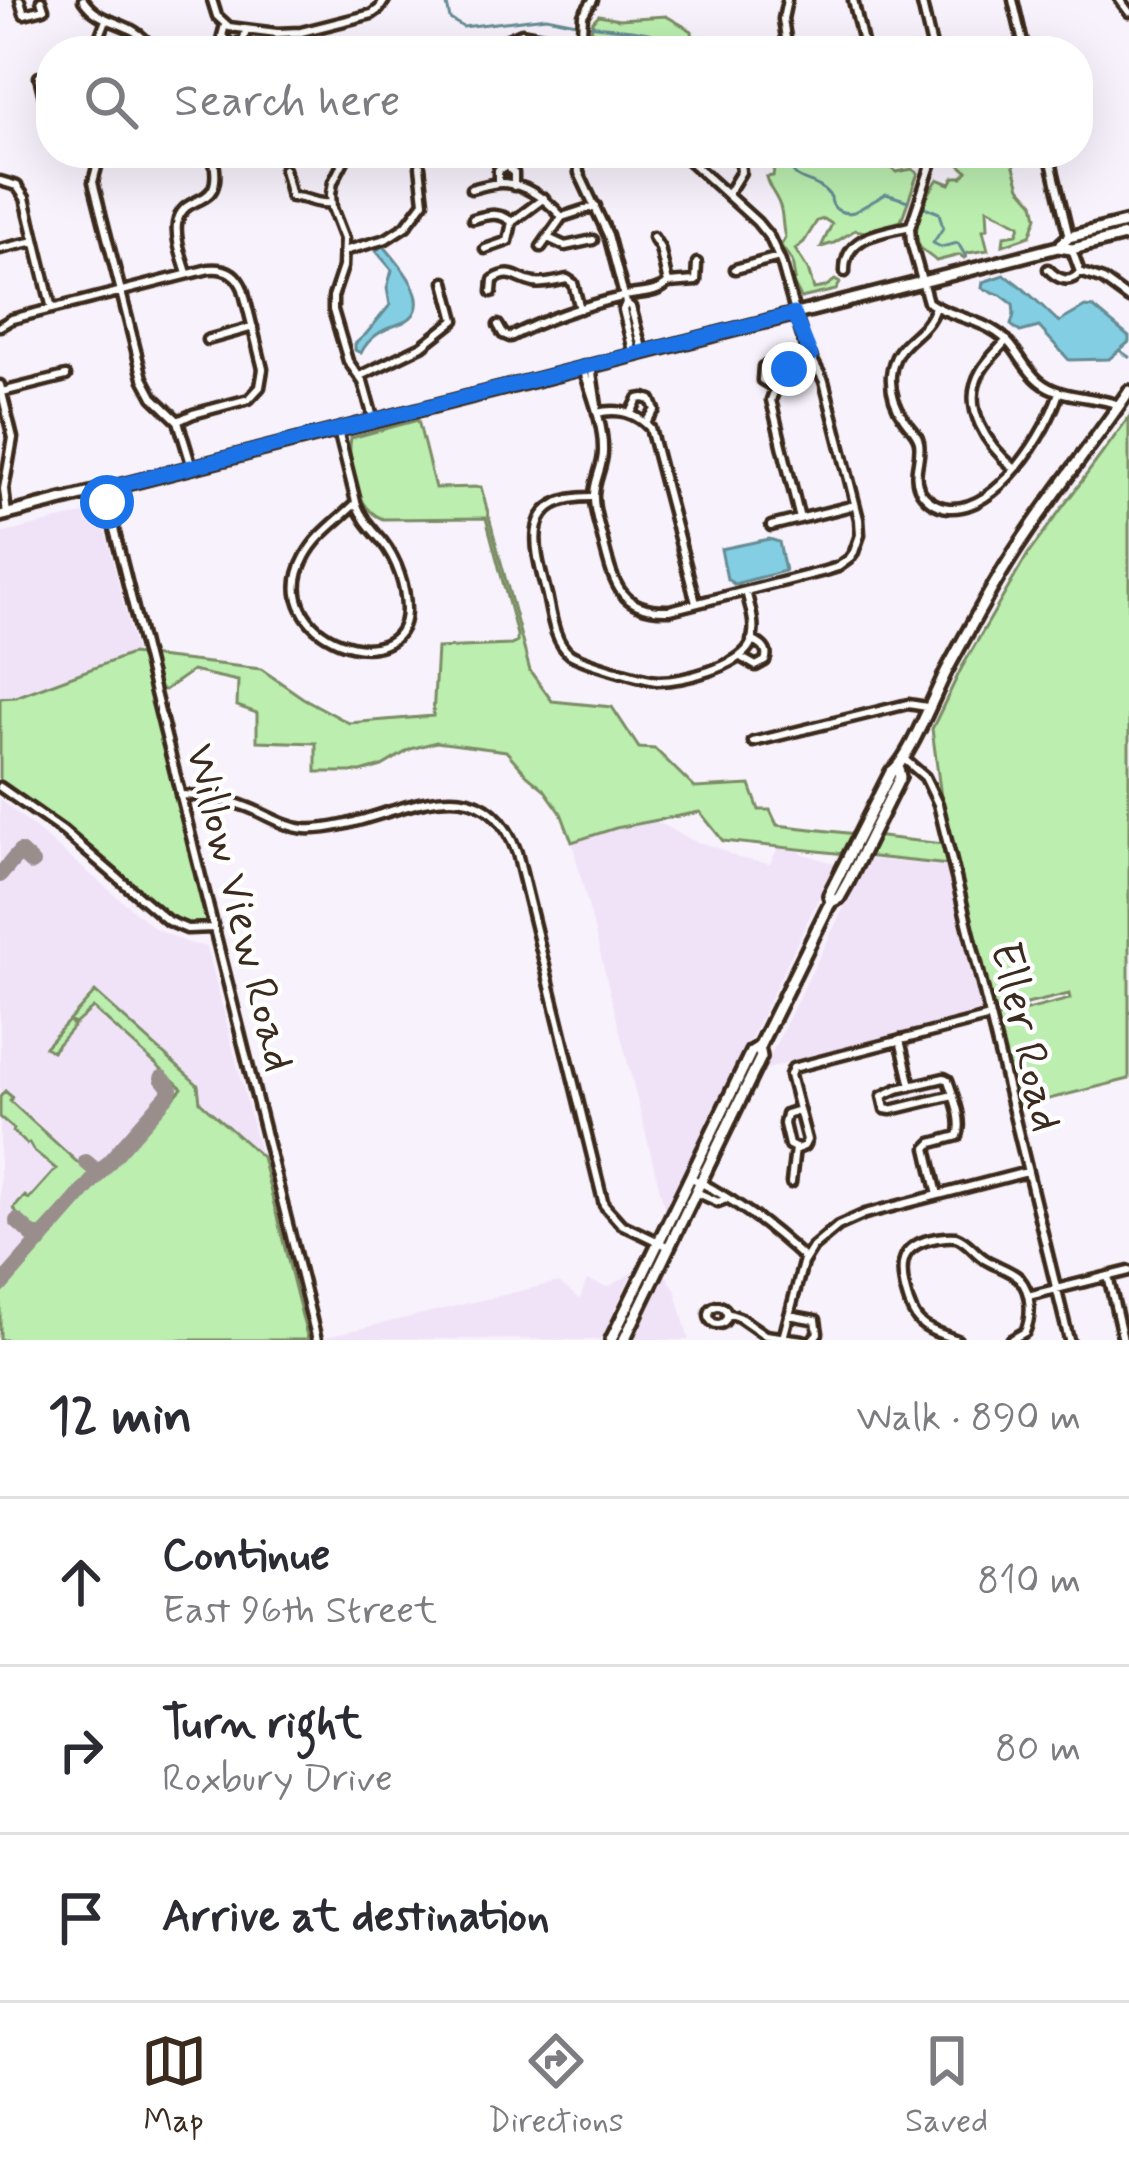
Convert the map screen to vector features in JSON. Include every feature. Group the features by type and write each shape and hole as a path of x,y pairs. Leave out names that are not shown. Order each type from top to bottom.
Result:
{"main road":[{"path":"3,515 1058,248 1129,222"},
{"path":"1071,244 1129,235"},
{"path":"611,1340 761,1057 759,1047 832,902 839,898 865,848 927,707 996,580 1129,391"},
{"path":"624,1340 664,1244"}],"street":[{"path":"20,0 24,14 44,9 41,0"},
{"path":"83,0 106,20 142,36"},
{"path":"212,0 225,25 286,34 372,14 385,0"},
{"path":"582,36 583,15 593,0"},
{"path":"786,36 787,0"},
{"path":"854,0 862,36"},
{"path":"921,0 929,36"},
{"path":"1013,0 1021,36"},
{"path":"1120,0 1129,12"},
{"path":"100,36 106,20"},
{"path":"222,36 225,25"},
{"path":"245,36 247,30"},
{"path":"96,168 94,185 146,386 178,421 192,467"},
{"path":"187,274 177,223 185,208 213,190 215,168"},
{"path":"340,168 332,184 331,203 344,250 333,310 348,361 360,376 374,421"},
{"path":"344,250 382,240 408,224 424,202 420,168"},
{"path":"498,183 497,170 502,168"},
{"path":"508,168 515,174 514,186"},
{"path":"578,168 608,235 631,308 639,354"},
{"path":"587,367 598,402 604,449 593,497 614,581 626,598 655,610 670,610 838,567 854,552 860,535 855,505 826,390 794,314 779,257 766,231 697,168"},
{"path":"728,196 741,168"},
{"path":"929,168 910,226 928,302 1007,340 1042,384 1119,405"},
{"path":"1048,269 1063,280 1080,272 1053,168"},
{"path":"284,169 291,197 318,205 331,203"},
{"path":"4,181 16,186 25,198 52,309"},
{"path":"471,189 498,183 514,186 544,198 562,217"},
{"path":"484,249 508,241 512,222 544,198"},
{"path":"541,247 562,217 596,206"},
{"path":"473,220 494,214 512,222"},
{"path":"845,272 845,257 856,242 910,226"},
{"path":"653,237 668,284"},
{"path":"548,238 570,246 593,240"},
{"path":"0,249 35,241"},
{"path":"735,268 779,257"},
{"path":"498,325 513,337 534,324 580,309 661,290 668,284 696,281 698,263"},
{"path":"0,326 187,274 218,268 233,274 243,289 262,384 242,401 178,421"},
{"path":"1080,272 1103,280 1129,299"},
{"path":"492,292 493,280 502,274 537,284 567,279 573,283 580,309"},
{"path":"360,376 412,352 455,320 445,282"},
{"path":"935,307 927,326 901,345 892,371 897,407 919,442 916,472 928,500 958,508 987,498 1048,422 1059,392"},
{"path":"207,340 253,327"},
{"path":"1007,340 979,375 976,412 998,454 1014,468"},
{"path":"800,519 772,408 774,387 785,371 811,356"},
{"path":"774,387 762,380 763,367 775,364 785,371"},
{"path":"3,515 13,438 1,388 66,376"},
{"path":"631,414 638,399 651,400 655,410 645,423"},
{"path":"596,411 631,414 645,423 656,442 696,604"},
{"path":"338,430 356,503 395,562 404,591 402,629 393,641 374,648 346,645 321,632 304,616 298,595 297,578 307,553 356,503"},
{"name":"Willow View Road","path":"104,489 317,1340"},
{"path":"593,497 556,504 536,529 535,550 560,642 571,655 658,681 728,665 741,657 752,640 746,591"},
{"path":"771,526 855,505"},
{"path":"741,657 756,666 766,661 764,648 752,640"},
{"path":"753,742 908,704 927,707"},
{"name":"Eller Road","path":"901,764 925,777 938,803 1069,1340"},
{"path":"0,787 63,831 168,921 187,929 213,928"},
{"path":"180,795 228,800 303,828 337,825 442,798 466,799 491,811 506,827 518,853 604,1204 621,1224 664,1244"},
{"path":"800,1111 786,1114 784,1121 789,1145 795,1148 807,1140 800,1111 790,1075 793,1068 990,1017"},
{"path":"899,1040 911,1086"},
{"path":"938,1195 927,1148 960,1132 953,1095 948,1080 883,1096 885,1108 891,1110 953,1095"},
{"path":"791,1183 795,1148"},
{"path":"783,1338 805,1259 824,1237 852,1218 1027,1172"},
{"path":"693,1184 718,1202 726,1199 757,1215 805,1259"},
{"path":"958,1340 917,1322 908,1301 902,1273 905,1256 926,1240 956,1238 1022,1282 1030,1309 1028,1327 1011,1340"},
{"path":"1027,1296 1129,1270"},
{"path":"1108,1276 1124,1340"},
{"path":"727,1313 765,1335 808,1340 818,1333 816,1320 788,1315"}],"shaded area":[{"path":"100,510 136,654 16,697 0,698 0,534"},
{"path":"0,799 156,929 207,947 308,1340 0,1340"},
{"path":"653,820 738,858 770,864 779,845 835,864 665,1210 572,842"},
{"path":"868,859 949,867 981,1011 763,1070"},
{"path":"663,1271 675,1289 689,1340 629,1340"},
{"path":"632,1273 601,1340 321,1338 558,1282 580,1299 587,1280 608,1287"}],"green space":[{"path":"599,15 619,19 666,16 692,31 692,36 616,36 611,32 590,36"},
{"path":"891,168 918,173 901,221 865,232 855,230 821,247 832,224 817,221 795,249 814,289 835,280 840,283 836,290 801,298 792,281 792,261 781,246 785,237 781,210 766,177 773,176 774,170"},
{"path":"964,168 1014,168 1037,217 1030,236 1003,245 1004,236 1017,234 1020,225 987,208 988,228 983,230 988,250 936,261 920,247 918,221 938,179 950,184 967,171"},
{"path":"1129,417 1129,1079 1017,1107 996,1018 1070,999 1069,994 993,1012 958,866 723,841 700,812 572,842 561,813 544,789 506,751 436,742 361,772 316,772 316,743 257,741 257,713 237,706 238,681 192,671 165,690 151,689 208,924 194,927 171,918 75,834 0,780 0,698 16,697 131,654 261,669 349,723 433,716 437,648 511,645 517,642 517,635 486,518 383,519 360,496 350,460 351,438 418,420 435,488 481,487 530,671 552,701 612,707 639,748 655,749 695,788 750,785 759,810 770,810 777,825 952,845 932,729 1028,554"},
{"path":"95,992 198,1085 200,1102 262,1157 308,1340 0,1340 0,1295 182,1088 93,1008 75,1024 71,1022 73,1027 52,1051 45,1047"},
{"path":"5,1091 10,1101 89,1173 40,1230 14,1208 25,1196 29,1199 56,1169 0,1117 0,1097"}],"water":[{"path":"383,245 413,286 417,308 411,317 372,338 361,353 355,344 390,305 387,288 392,270 376,251"},
{"path":"1004,275 1059,322 1085,307 1094,308 1129,342 1109,359 1069,360 1039,327 1020,332 1011,325 1013,304 982,288 983,282"},
{"path":"769,539 779,542 785,571 734,584 727,579 721,549"}],"waterway":[{"path":"446,0 450,19 463,27 546,17 576,23"},
{"path":"589,25 658,36"},
{"path":"791,168 798,177 824,190 841,212 854,212 886,194 908,201"},
{"path":"922,206 939,213 943,228 933,243 941,247 958,243 966,257"},
{"path":"1119,350 1129,357"}],"taxiway":[{"path":"0,875 20,852 32,863"},
{"path":"0,1286 168,1095 170,1088 162,1078"},
{"path":"86,1162 99,1173"},
{"path":"17,1221 40,1242"}],"route":[{"path":"107,502 104,489 794,314 811,356 789,369"}]}
